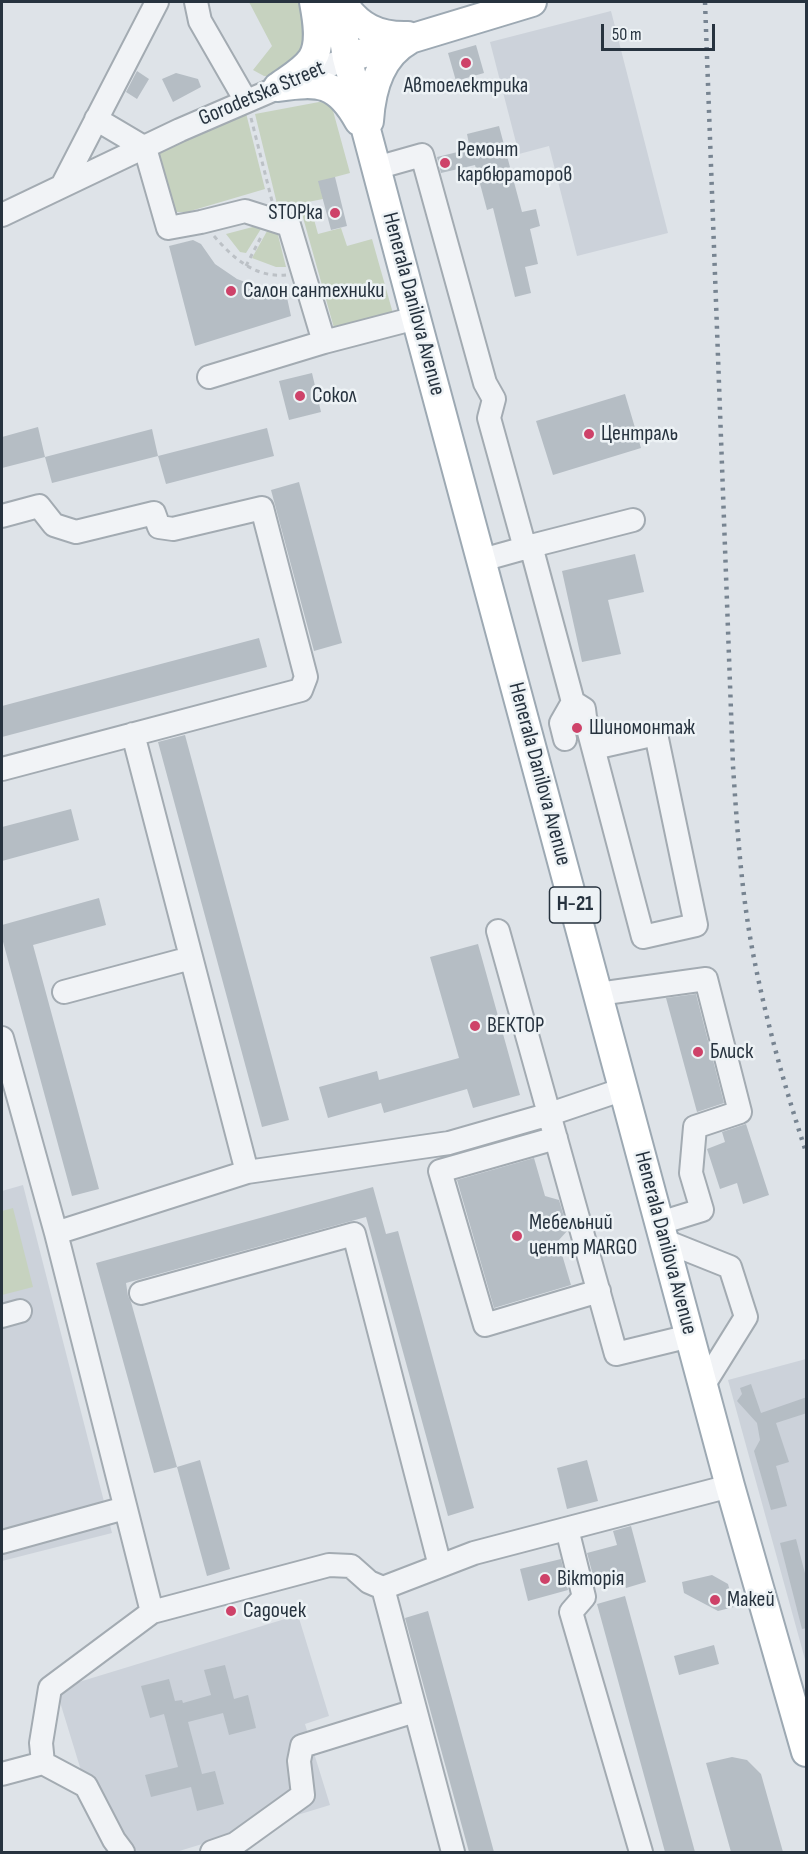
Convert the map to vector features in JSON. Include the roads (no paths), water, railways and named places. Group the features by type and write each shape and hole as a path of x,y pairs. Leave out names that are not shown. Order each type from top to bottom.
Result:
{"main road":[{"path":"315,2 347,58"},
{"path":"278,87 304,68 313,58 318,22 315,2"},
{"path":"340,2 360,24 376,33 397,37 416,36"},
{"name":"Henerala Danilova Avenue","path":"340,2 347,58 376,168 730,1486 807,1752"},
{"name":"Gorodetska Street","path":"347,58 532,2"},
{"path":"369,138 370,106 375,82 385,63 398,47 416,36"},
{"path":"278,87 320,84 337,92 354,112 369,138"}],"street":[{"path":"62,186 157,2"},
{"path":"196,2 200,21 246,101"},
{"name":"Gorodetska Street","path":"2,215 180,130 347,58"},
{"path":"96,119 145,148 168,228 245,211 289,225 324,342"},
{"path":"376,168 422,156 484,383 494,399 489,418 573,702 584,709 594,748 643,937 696,925 656,734 594,748"},
{"path":"209,377 324,342 417,318"},
{"path":"2,516 39,506 54,525 76,532 154,513 159,527 173,529 262,508 306,677 301,690 2,769"},
{"path":"482,560 633,520"},
{"path":"565,739 561,723 573,702"},
{"path":"133,734 247,1173"},
{"path":"498,931 616,1354 690,1336"},
{"path":"64,992 191,958"},
{"path":"598,994 706,979 740,1112 695,1127 691,1173 702,1210 662,1232"},
{"path":"2,1038 56,1233 152,1612"},
{"path":"56,1233 247,1173 449,1143 550,1114 624,1089"},
{"path":"556,1138 440,1171 485,1325 599,1291"},
{"path":"662,1232 730,1266 746,1317 703,1386"},
{"path":"141,1293 354,1234 440,1566"},
{"path":"43,1763 41,1743 50,1688 152,1612 329,1565 351,1566 369,1582 383,1588 474,1553 730,1486"},
{"path":"2,1542 125,1508"},
{"path":"567,1529 584,1597 571,1612 641,1852"},
{"path":"383,1588 453,1852"},
{"path":"212,1852 235,1844 303,1795 299,1761 302,1746 416,1712"},
{"path":"2,1774 43,1763 86,1786 114,1840 123,1852"}],"railway":[{"path":"705,2 733,766 740,857 748,925 763,1000 806,1152"}],"place":[{"name":"Автоелектрика","path":"466,63"},
{"name":"Ремонт карбюраторов","path":"445,163"},
{"name":"STOPка","path":"335,213"},
{"name":"Салон сантехники","path":"231,291"},
{"name":"Сокол","path":"300,396"},
{"name":"Централь","path":"589,434"},
{"name":"Шиномонтаж","path":"577,728"},
{"name":"ВЕКТОР","path":"475,1026"},
{"name":"Блиск","path":"698,1052"},
{"name":"Мебельний центр MARGO","path":"517,1236"},
{"name":"Вікторія","path":"545,1579"},
{"name":"Макей","path":"715,1600"},
{"name":"Садочек","path":"231,1611"}]}
